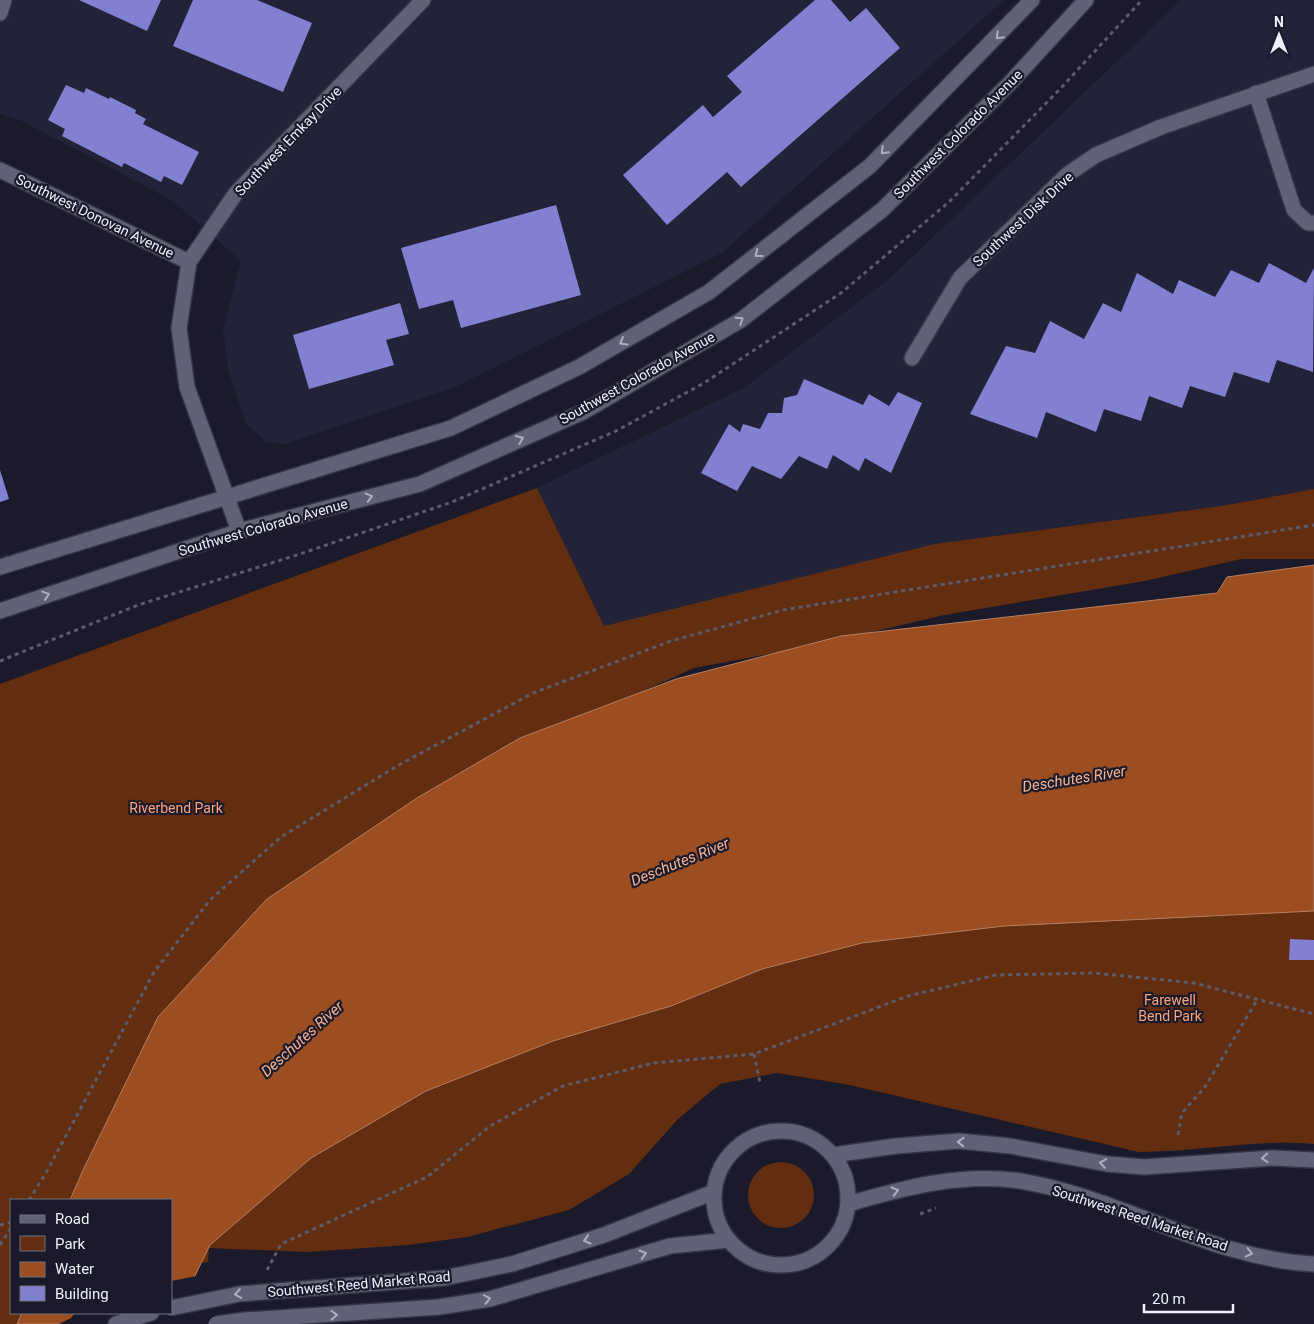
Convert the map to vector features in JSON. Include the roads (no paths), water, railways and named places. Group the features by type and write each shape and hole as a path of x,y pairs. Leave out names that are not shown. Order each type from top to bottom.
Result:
{"main road":[{"path":"0,13 4,0"},
{"name":"Southwest Emkay Drive","path":"239,531 187,387 180,328 189,262 236,193 423,0"},
{"path":"0,567 451,428 579,367 710,292 870,166 1032,0"},
{"name":"Southwest Colorado Avenue","path":"0,610 239,531 420,484 583,412 741,320 882,210 1009,84 1086,0"},
{"name":"Southwest Disk Drive","path":"912,358 960,278 1068,174 1096,155 1162,127 1314,74"},
{"path":"1256,94 1294,210 1308,223 1314,222"},
{"name":"Southwest Donovan Avenue","path":"0,170 189,262"},
{"path":"772,1131 795,1132 816,1140 833,1155 842,1170 847,1186 848,1204 842,1226 830,1244 811,1258 790,1265 767,1264 746,1255 729,1240 720,1226 715,1210 714,1192 720,1171 732,1152 750,1138 772,1131"},
{"path":"833,1155 959,1141 1010,1146 1107,1164 1144,1167 1273,1158 1314,1160"},
{"name":"Southwest Reed Market Road","path":"848,1204 930,1182 989,1179 1019,1181 1067,1192 1220,1246 1294,1263 1314,1264"},
{"name":"Southwest Reed Market Road","path":"172,1308 239,1294 444,1278 512,1264 604,1235 714,1192"},
{"name":"Southwest Reed Market Road","path":"216,1324 245,1320 439,1307 490,1299 670,1246 729,1240"},
{"path":"116,1324 148,1314"}],"water":[{"name":"Deschutes River","path":"1314,565 1314,911 1004,926 862,943 762,969 671,1006 553,1041 426,1091 311,1158 210,1245 187,1292 186,1324 17,1324 22,1314 172,1314 172,1199 70,1199 84,1168 158,1017 267,899 417,798 520,738 676,679 841,636 1217,593 1227,577"}],"park label":[{"name":"Riverbend Park","path":"176,808"},
{"name":"Farewell Bend Park","path":"1170,1008"}]}
